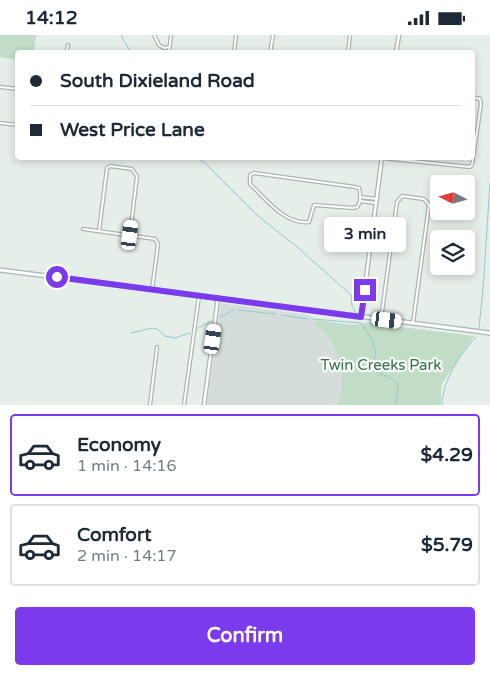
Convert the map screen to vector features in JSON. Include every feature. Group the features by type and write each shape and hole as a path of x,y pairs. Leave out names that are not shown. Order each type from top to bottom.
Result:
{"main road":[{"path":"0,270 490,333"}],"street":[{"path":"154,35 159,45 164,48 169,47 171,35"},
{"path":"234,50 236,35"},
{"path":"270,50 272,35"},
{"path":"348,50 350,35"},
{"path":"396,50 399,35"},
{"path":"67,50 68,45"},
{"path":"0,87 15,89"},
{"path":"475,98 480,99 475,140"},
{"path":"0,123 15,125"},
{"path":"361,317 382,160"},
{"path":"402,160 470,167 473,160"},
{"path":"99,231 107,168 110,166 128,168 134,171 137,179 130,235"},
{"path":"254,173 355,187 359,188 360,199 357,207 353,208 314,205 309,222 294,221 285,217 250,184 250,175 254,173"},
{"path":"381,319 397,203 399,198 402,197 424,199 429,205 413,323"},
{"path":"360,199 376,201"},
{"path":"83,229 153,238 157,241 152,290"},
{"path":"184,405 199,296"},
{"path":"204,405 218,298"},
{"path":"150,405 157,347"}],"shaded area":[{"path":"221,303 309,315 329,337 337,352 342,379 339,397 335,405 207,405"}],"green space":[{"path":"0,35 36,35 34,50 15,50 15,60 0,57"},
{"name":"Twin Creeks Park","path":"315,320 353,325 372,322 474,336 443,382 441,387 441,405 336,405 342,379 337,352 326,335 314,323"}],"waterway":[{"path":"121,35 129,50"},
{"path":"201,160 258,216 296,246 351,295 352,306 356,314"},
{"path":"479,328 490,183"},
{"path":"220,317 234,310"},
{"path":"238,310 276,314"},
{"path":"282,315 307,319"},
{"path":"312,319 361,323 372,339 376,355 372,363 375,371 393,380 398,385 395,405"},
{"path":"198,328 211,321"},
{"path":"131,333 152,328 157,329 165,336 175,338 190,333"},
{"path":"442,405 445,386 453,368 476,337"}],"route":[{"path":"57,277 361,317 365,290"}]}
